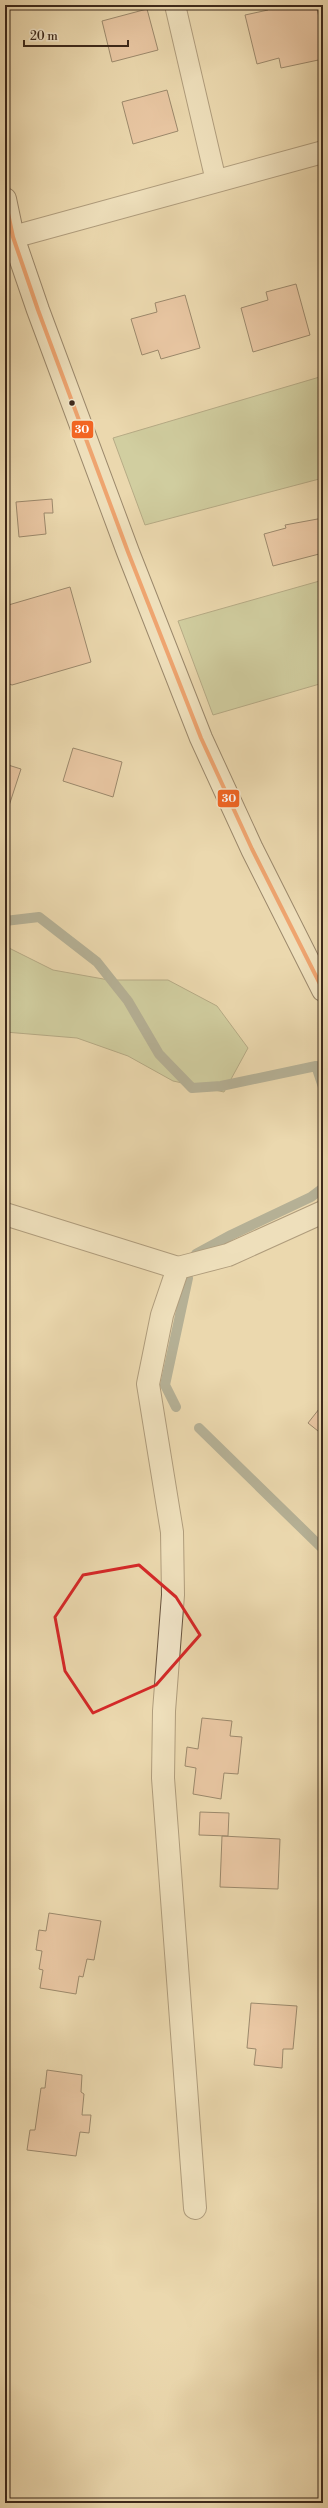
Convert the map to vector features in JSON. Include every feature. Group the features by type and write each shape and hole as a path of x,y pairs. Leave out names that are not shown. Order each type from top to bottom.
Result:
{"street":[{"path":"13,237 216,180 323,152"},
{"path":"5,199 13,237 128,552 200,738 252,849 323,990"},
{"path":"5,1214 178,1268 228,1255 323,1212"},
{"path":"178,1268 162,1315 148,1384 172,1532 173,1595 164,1711 163,1778 195,2208"}],"lane":[{"path":"175,5 216,180"}],"highlighted area":[{"path":"139,1565 176,1597 200,1635 156,1685 93,1713 65,1671 55,1617 83,1575"}],"green space":[{"path":"323,376 323,478 145,525 113,438"},
{"path":"323,580 323,683 213,715 178,621"},
{"path":"5,946 53,970 109,980 168,980 217,1006 248,1048 224,1092 173,1081 128,1056 77,1038 5,1032"}],"building":[{"path":"267,5 316,5 323,33 323,59 281,68 279,58 257,64 245,15 268,10"},
{"path":"147,9 158,50 112,62 102,21"},
{"path":"167,90 178,131 133,144 122,102"},
{"path":"296,284 310,335 253,352 241,308 268,300 266,292"},
{"path":"185,295 200,348 161,359 158,350 142,355 131,319 157,312 155,303"},
{"path":"52,499 53,513 44,513 46,534 19,537 16,502"},
{"path":"323,518 323,553 273,566 264,534 286,528 285,525"},
{"path":"70,587 91,662 12,685 5,682 5,606"},
{"path":"73,748 122,762 113,797 63,781"},
{"path":"5,764 21,769 5,818"},
{"path":"323,1404 323,1435 308,1423"},
{"path":"202,1718 232,1721 230,1736 242,1737 238,1774 224,1773 221,1799 193,1794 196,1768 185,1766 187,1747 198,1749"},
{"path":"200,1812 229,1813 228,1836 199,1835"},
{"path":"222,1836 280,1839 278,1889 220,1887"},
{"path":"49,1913 101,1921 94,1960 87,1959 83,1977 79,1976 76,1994 40,1988 43,1970 39,1969 42,1951 36,1950 39,1930 46,1931"},
{"path":"251,2003 297,2006 293,2049 283,2049 282,2068 254,2065 256,2049 247,2048"},
{"path":"47,2070 82,2075 81,2092 84,2094 82,2115 91,2115 89,2133 80,2132 76,2156 27,2150 30,2130 35,2130 41,2088 45,2088"}],"waterway":[{"path":"5,921 39,917 97,962 128,1001 159,1054 192,1088 221,1086 316,1066 323,1087"},
{"path":"196,1254 231,1235 311,1197 323,1188"},
{"path":"176,1407 165,1385 188,1278"},
{"path":"199,1428 323,1549"}],"transit line":[{"name":"30","path":"5,199 13,237 38,310 128,552 201,738 252,849 323,990"}]}
